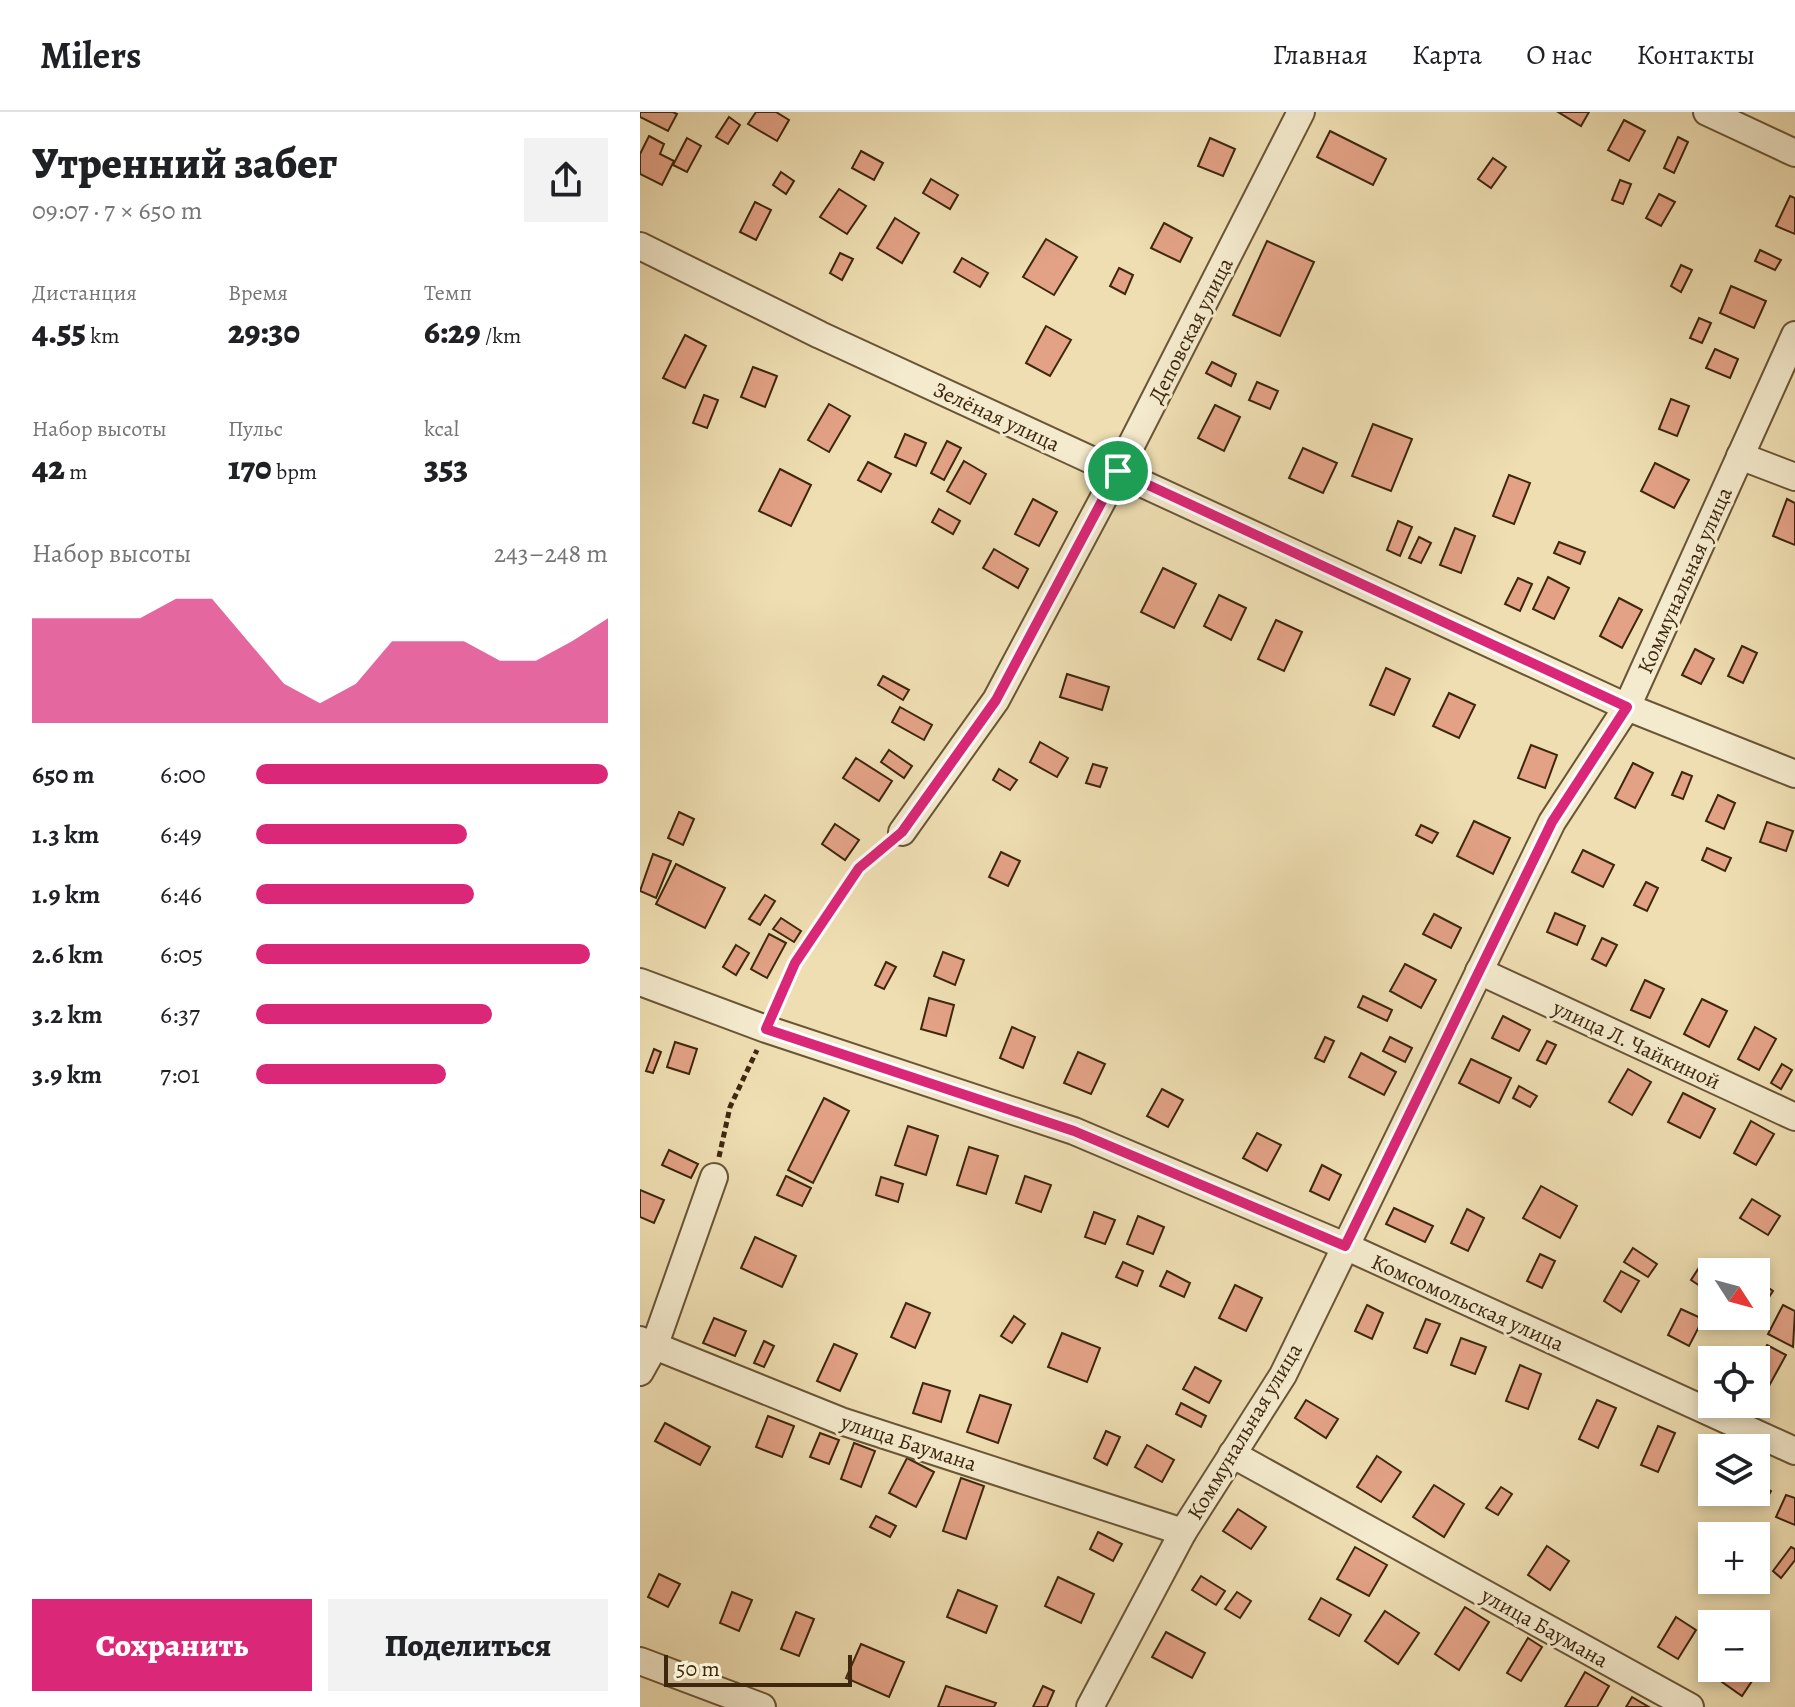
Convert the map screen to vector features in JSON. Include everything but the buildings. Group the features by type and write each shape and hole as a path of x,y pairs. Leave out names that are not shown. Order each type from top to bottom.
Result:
{"street":[{"name":"Деповская улица","path":"902,832 996,700 1118,471 1301,112"},
{"path":"1707,112 1795,153"},
{"name":"Зелёная улица","path":"640,246 820,335 1627,707 1795,774"},
{"name":"Коммунальная улица","path":"1090,1707 1183,1532 1283,1375 1552,822 1627,707 1795,335"},
{"path":"1740,456 1795,477"},
{"name":"улица Л. Чайкиной","path":"1479,971 1795,1117"},
{"name":"Комсомольская улица","path":"640,982 766,1029 1074,1131 1345,1246 1795,1451"},
{"path":"640,1372 647,1344 714,1177"},
{"name":"улица Баумана","path":"647,1344 841,1421 1183,1532"},
{"name":"улица Баумана","path":"1232,1454 1690,1707"},
{"path":"640,1661 762,1707"}],"path":[{"path":"714,1177 730,1107 795,963 859,868 902,832"}],"route":[{"path":"1118,471 1627,707 1552,822 1345,1246 1074,1131 766,1029 795,963 859,868 902,832 996,700 1118,471"}]}
